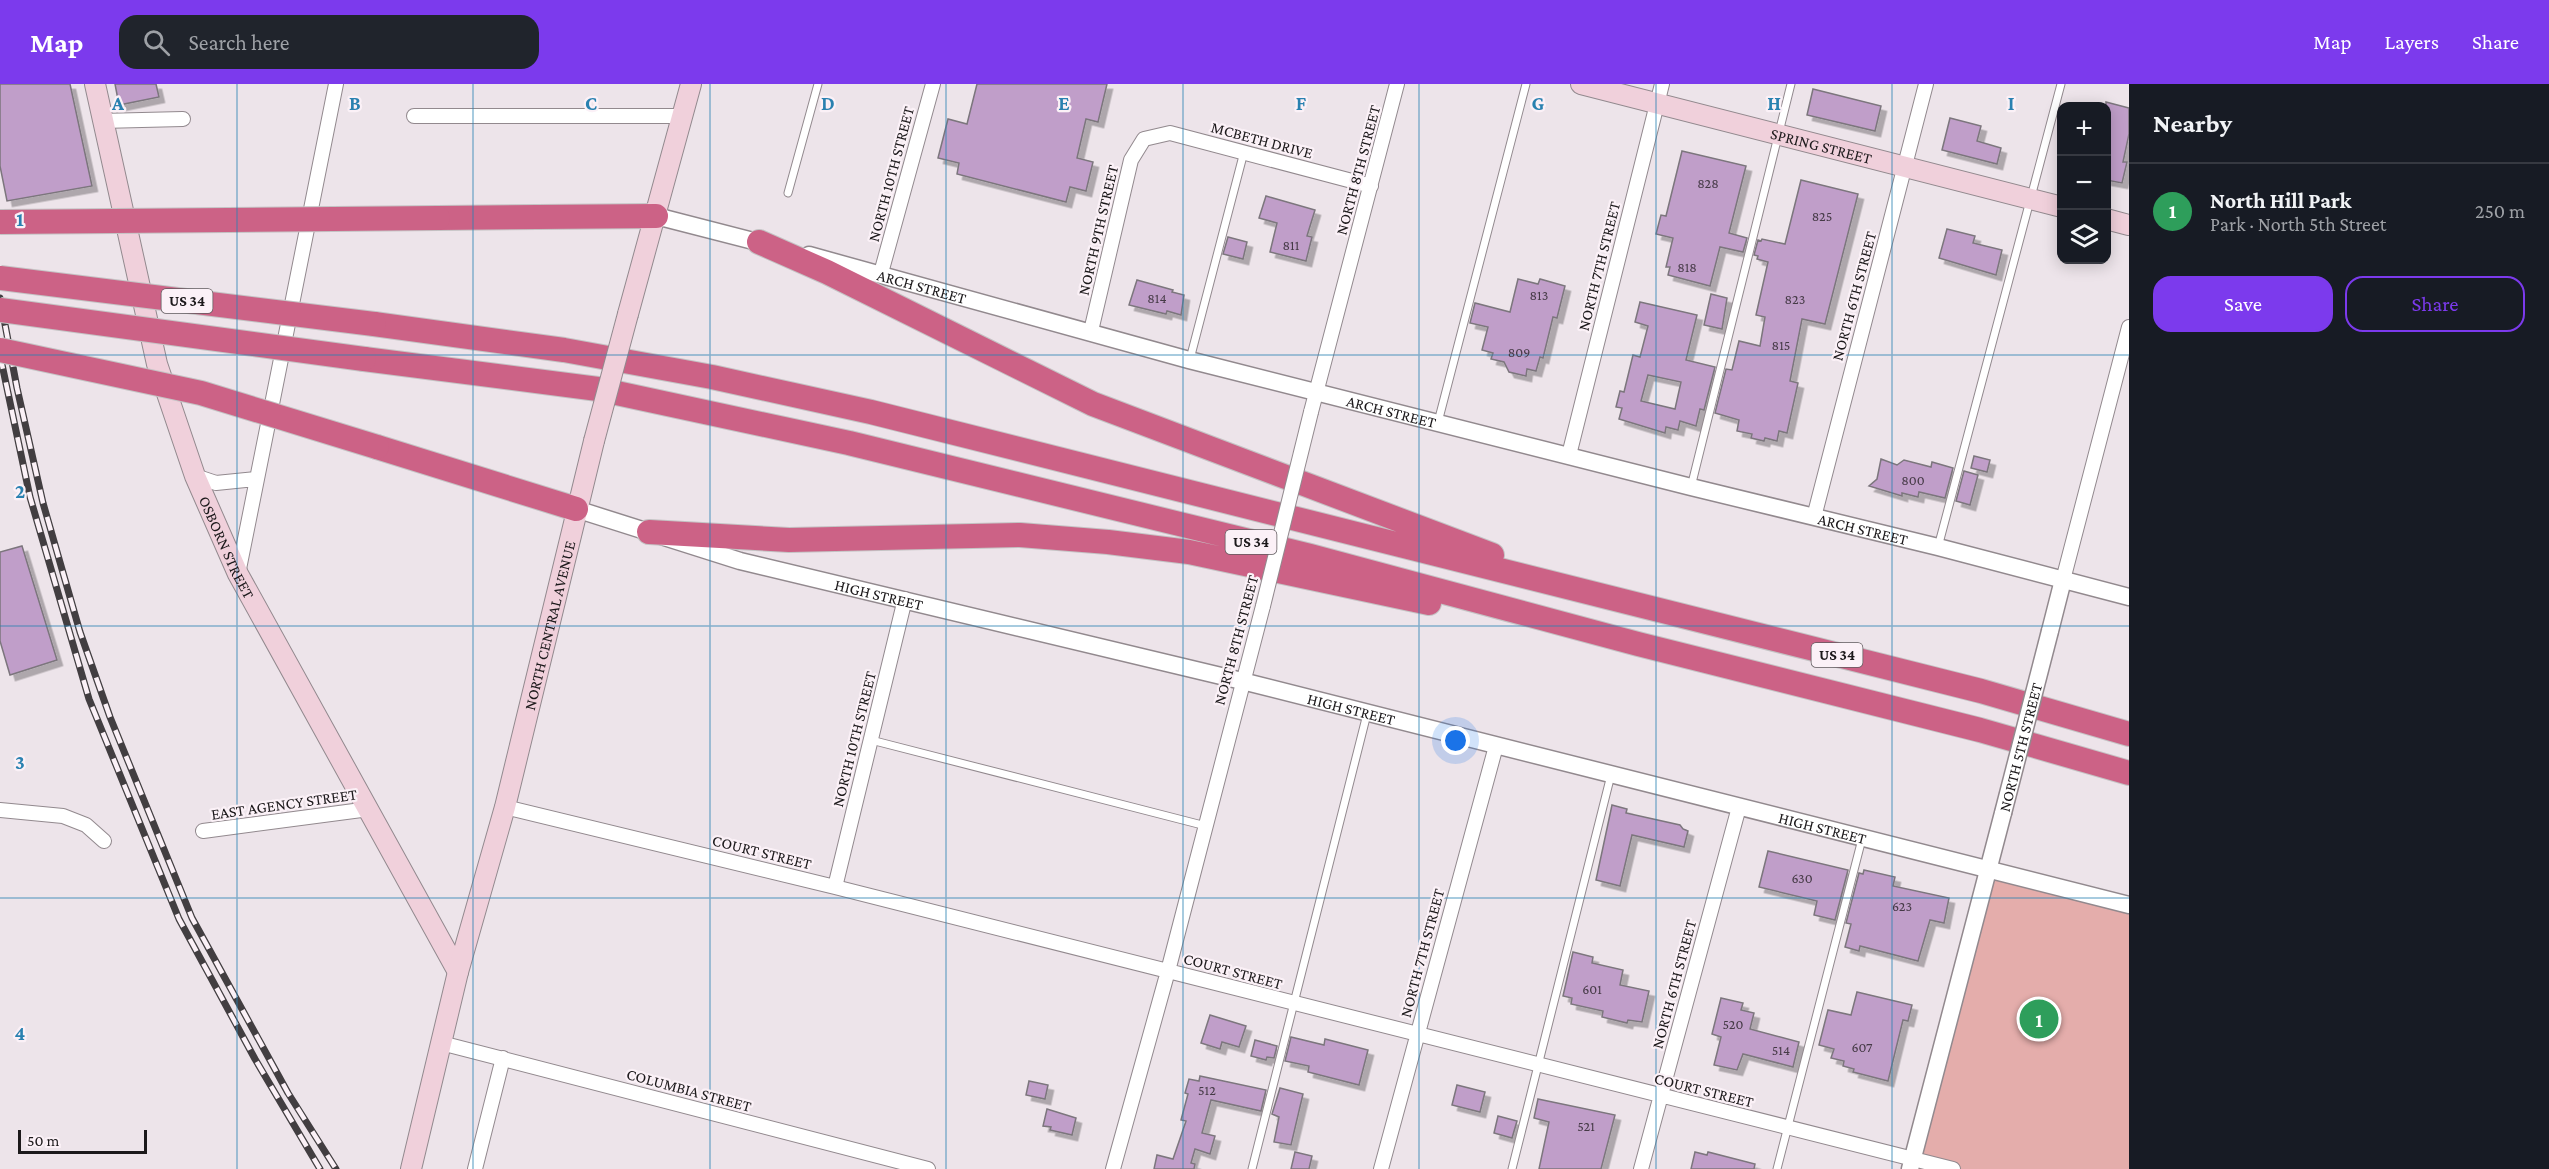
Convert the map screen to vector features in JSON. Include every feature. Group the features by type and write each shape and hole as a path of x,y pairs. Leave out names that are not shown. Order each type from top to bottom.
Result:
{"highway":[{"path":"0,222 656,216"},
{"path":"759,242 836,276 1093,404 1604,597"},
{"name":"US 34","path":"0,278 564,350 712,377 1042,453 1981,691 2129,734"},
{"name":"US 34","path":"0,310 598,389 723,414 1310,556 1638,644 1980,730 2129,773"},
{"path":"0,350 201,393 576,509"},
{"path":"649,532 789,540 1020,535 1108,542 1189,552 1338,585 1638,644"}],"main road":[{"name":"OSBORN STREET","path":"95,84 101,121 157,364 195,476 238,574 458,972"},
{"name":"NORTH CENTRAL AVENUE","path":"411,1169 458,972 505,807 576,509 691,84"},
{"name":"SPRING STREET","path":"1581,84 1659,93 1777,134 2057,206"},
{"path":"2111,220 2129,225"}],"street":[{"path":"238,574 336,84"},
{"name":"NORTH 10TH STREET","path":"881,273 933,84"},
{"name":"NORTH 8TH STREET","path":"1113,1169 1206,826 1263,606 1315,391 1397,84"},
{"name":"NORTH 6TH STREET","path":"1814,517 1926,84"},
{"name":"NORTH 7TH STREET","path":"1569,456 1659,93"},
{"path":"414,116 682,116"},
{"path":"101,121 183,119"},
{"name":"MCBETH DRIVE","path":"1144,139 1170,133 1371,186"},
{"name":"NORTH 9TH STREET","path":"1091,331 1131,160 1144,139"},
{"name":"ARCH STREET","path":"656,216 881,273 1189,360 2129,597"},
{"name":"NORTH 5TH STREET","path":"1912,1164 2129,327"},
{"path":"195,476 216,483 256,479"},
{"name":"HIGH STREET","path":"576,509 740,561 1242,681 2129,905"},
{"name":"NORTH 10TH STREET","path":"835,887 905,599"},
{"name":"NORTH 7TH STREET","path":"1381,1169 1496,747"},
{"name":"COURT STREET","path":"505,807 835,887 1662,1096 1788,1128 1912,1164 1953,1169"},
{"name":"NORTH 6TH STREET","path":"1641,1169 1738,807"},
{"name":"EAST AGENCY STREET","path":"203,831 369,809"},
{"path":"0,810 63,816 86,825 105,841"},
{"name":"COLUMBIA STREET","path":"441,1043 928,1169"},
{"path":"475,1169 503,1058"}],"lane":[{"path":"788,193 818,84"},
{"path":"1438,422 1526,84"},
{"path":"1691,487 1791,84"},
{"path":"1938,547 2061,84"},
{"path":"1189,360 1244,152"},
{"path":"1252,1169 1367,714"},
{"path":"871,740 1206,826"},
{"path":"1512,1169 1611,775"},
{"path":"1777,1169 1862,837"}],"shaded area":[{"path":"1989,869 2129,905 2129,1169 1953,1169 1913,1159"}],"building":[{"path":"0,84 70,84 92,186 7,201 0,166"},
{"path":"115,84 156,84 159,97 119,105"},
{"path":"977,84 1107,84 1098,122 1086,119 1077,158 1093,162 1086,191 1070,187 1066,202 957,174 959,163 938,158 948,119 967,124"},
{"path":"1813,89 1881,106 1875,131 1807,115"},
{"path":"2111,103 2129,108 2129,134 2123,162 2127,162 2122,183 2111,181"},
{"path":"1950,118 1981,126 1977,141 2001,148 1997,164 1942,150"},
{"path":"1682,151 1746,166 1729,233 1747,238 1743,252 1720,247 1710,286 1668,275 1670,267 1666,267 1673,238 1656,234 1661,215 1666,216"},
{"path":"1801,180 1858,194 1825,324 1802,319 1790,381 1798,383 1787,433 1779,431 1777,441 1765,438 1764,441 1751,438 1752,434 1737,431 1739,420 1715,413 1726,369 1732,370 1739,341 1760,346 1765,317 1756,315 1768,262 1757,259 1758,256 1754,255 1758,240 1785,244"},
{"path":"1266,196 1315,210 1307,236 1312,237 1306,261 1270,252 1277,223 1259,218"},
{"path":"1947,229 1975,236 1973,243 2002,250 1996,275 1939,258"},
{"path":"1228,237 1247,242 1243,259 1223,254"},
{"path":"1518,279 1538,284 1540,279 1565,286 1557,318 1553,317 1543,358 1540,357 1536,371 1527,369 1526,376 1509,372 1504,362 1491,359 1493,353 1482,350 1488,327 1470,323 1475,303 1510,312"},
{"path":"1137,280 1184,295 1181,315 1167,311 1166,314 1129,305"},
{"path":"1711,294 1727,298 1722,329 1704,325"},
{"path":"1640,302 1697,315 1686,360 1715,367 1704,410 1700,409 1696,426 1680,421 1678,430 1666,427 1665,433 1619,419 1622,408 1616,407 1620,391 1624,392 1633,355 1640,357 1648,326 1635,322","holes":["1648,375 1681,382 1675,409 1641,401"]},
{"path":"1974,456 1990,460 1987,472 1971,468"},
{"path":"1881,459 1897,465 1904,460 1931,467 1932,462 1953,468 1945,498 1919,492 1918,497 1902,493 1902,496 1869,486 1877,479"},
{"path":"1964,471 1978,475 1970,505 1956,501"},
{"path":"22,546 57,660 10,675 0,641 0,552"},
{"path":"1612,805 1627,809 1626,813 1680,825 1688,831 1684,847 1632,835 1620,886 1596,880"},
{"path":"1768,851 1848,870 1835,920 1814,915 1817,901 1759,887"},
{"path":"1864,870 1895,877 1893,886 1949,898 1944,923 1930,920 1918,961 1860,946 1859,951 1845,947 1851,924 1846,923 1859,873 1863,874"},
{"path":"1573,952 1593,957 1592,963 1623,970 1620,985 1649,991 1642,1022 1628,1020 1627,1023 1602,1017 1603,1011 1571,1004 1572,998 1563,996"},
{"path":"1857,992 1912,1005 1908,1021 1903,1020 1888,1081 1853,1072 1854,1069 1843,1066 1844,1061 1831,1058 1834,1049 1819,1045 1828,1010 1851,1015"},
{"path":"1721,998 1743,1003 1741,1010 1754,1013 1750,1029 1799,1042 1793,1067 1743,1054 1737,1070 1714,1065 1721,1037 1712,1034"},
{"path":"1210,1015 1246,1026 1239,1047 1222,1042 1220,1049 1201,1043"},
{"path":"1291,1037 1324,1045 1325,1039 1368,1050 1359,1085 1308,1072 1309,1066 1285,1061"},
{"path":"1255,1040 1277,1046 1274,1058 1267,1057 1266,1060 1251,1056"},
{"path":"1200,1076 1266,1090 1261,1111 1211,1100 1202,1133 1215,1136 1210,1154 1195,1149 1191,1163 1195,1164 1194,1169 1154,1169 1157,1155 1173,1159 1186,1121 1181,1120 1188,1094 1185,1093 1189,1079 1199,1081"},
{"path":"1029,1081 1048,1085 1045,1099 1026,1095"},
{"path":"1457,1085 1485,1092 1480,1112 1452,1105"},
{"path":"1280,1088 1303,1094 1291,1145 1274,1142 1279,1117 1272,1114"},
{"path":"1538,1099 1615,1115 1601,1169 1539,1169 1549,1122 1534,1118"},
{"path":"1047,1109 1076,1118 1072,1135 1043,1126"},
{"path":"1498,1116 1517,1121 1512,1138 1494,1133"},
{"path":"1295,1152 1312,1156 1309,1169 1291,1169"},
{"path":"1695,1152 1707,1155 1708,1152 1755,1164 1754,1169 1691,1169"}],"railway":[{"path":"0,298 17,388 43,503 80,632 110,717 192,918 288,1093 336,1169"},
{"path":"0,355 30,497 89,699 179,919 255,1059 320,1169"}],"place":[{"name":"North Hill Park","path":"2039,1019"}]}
